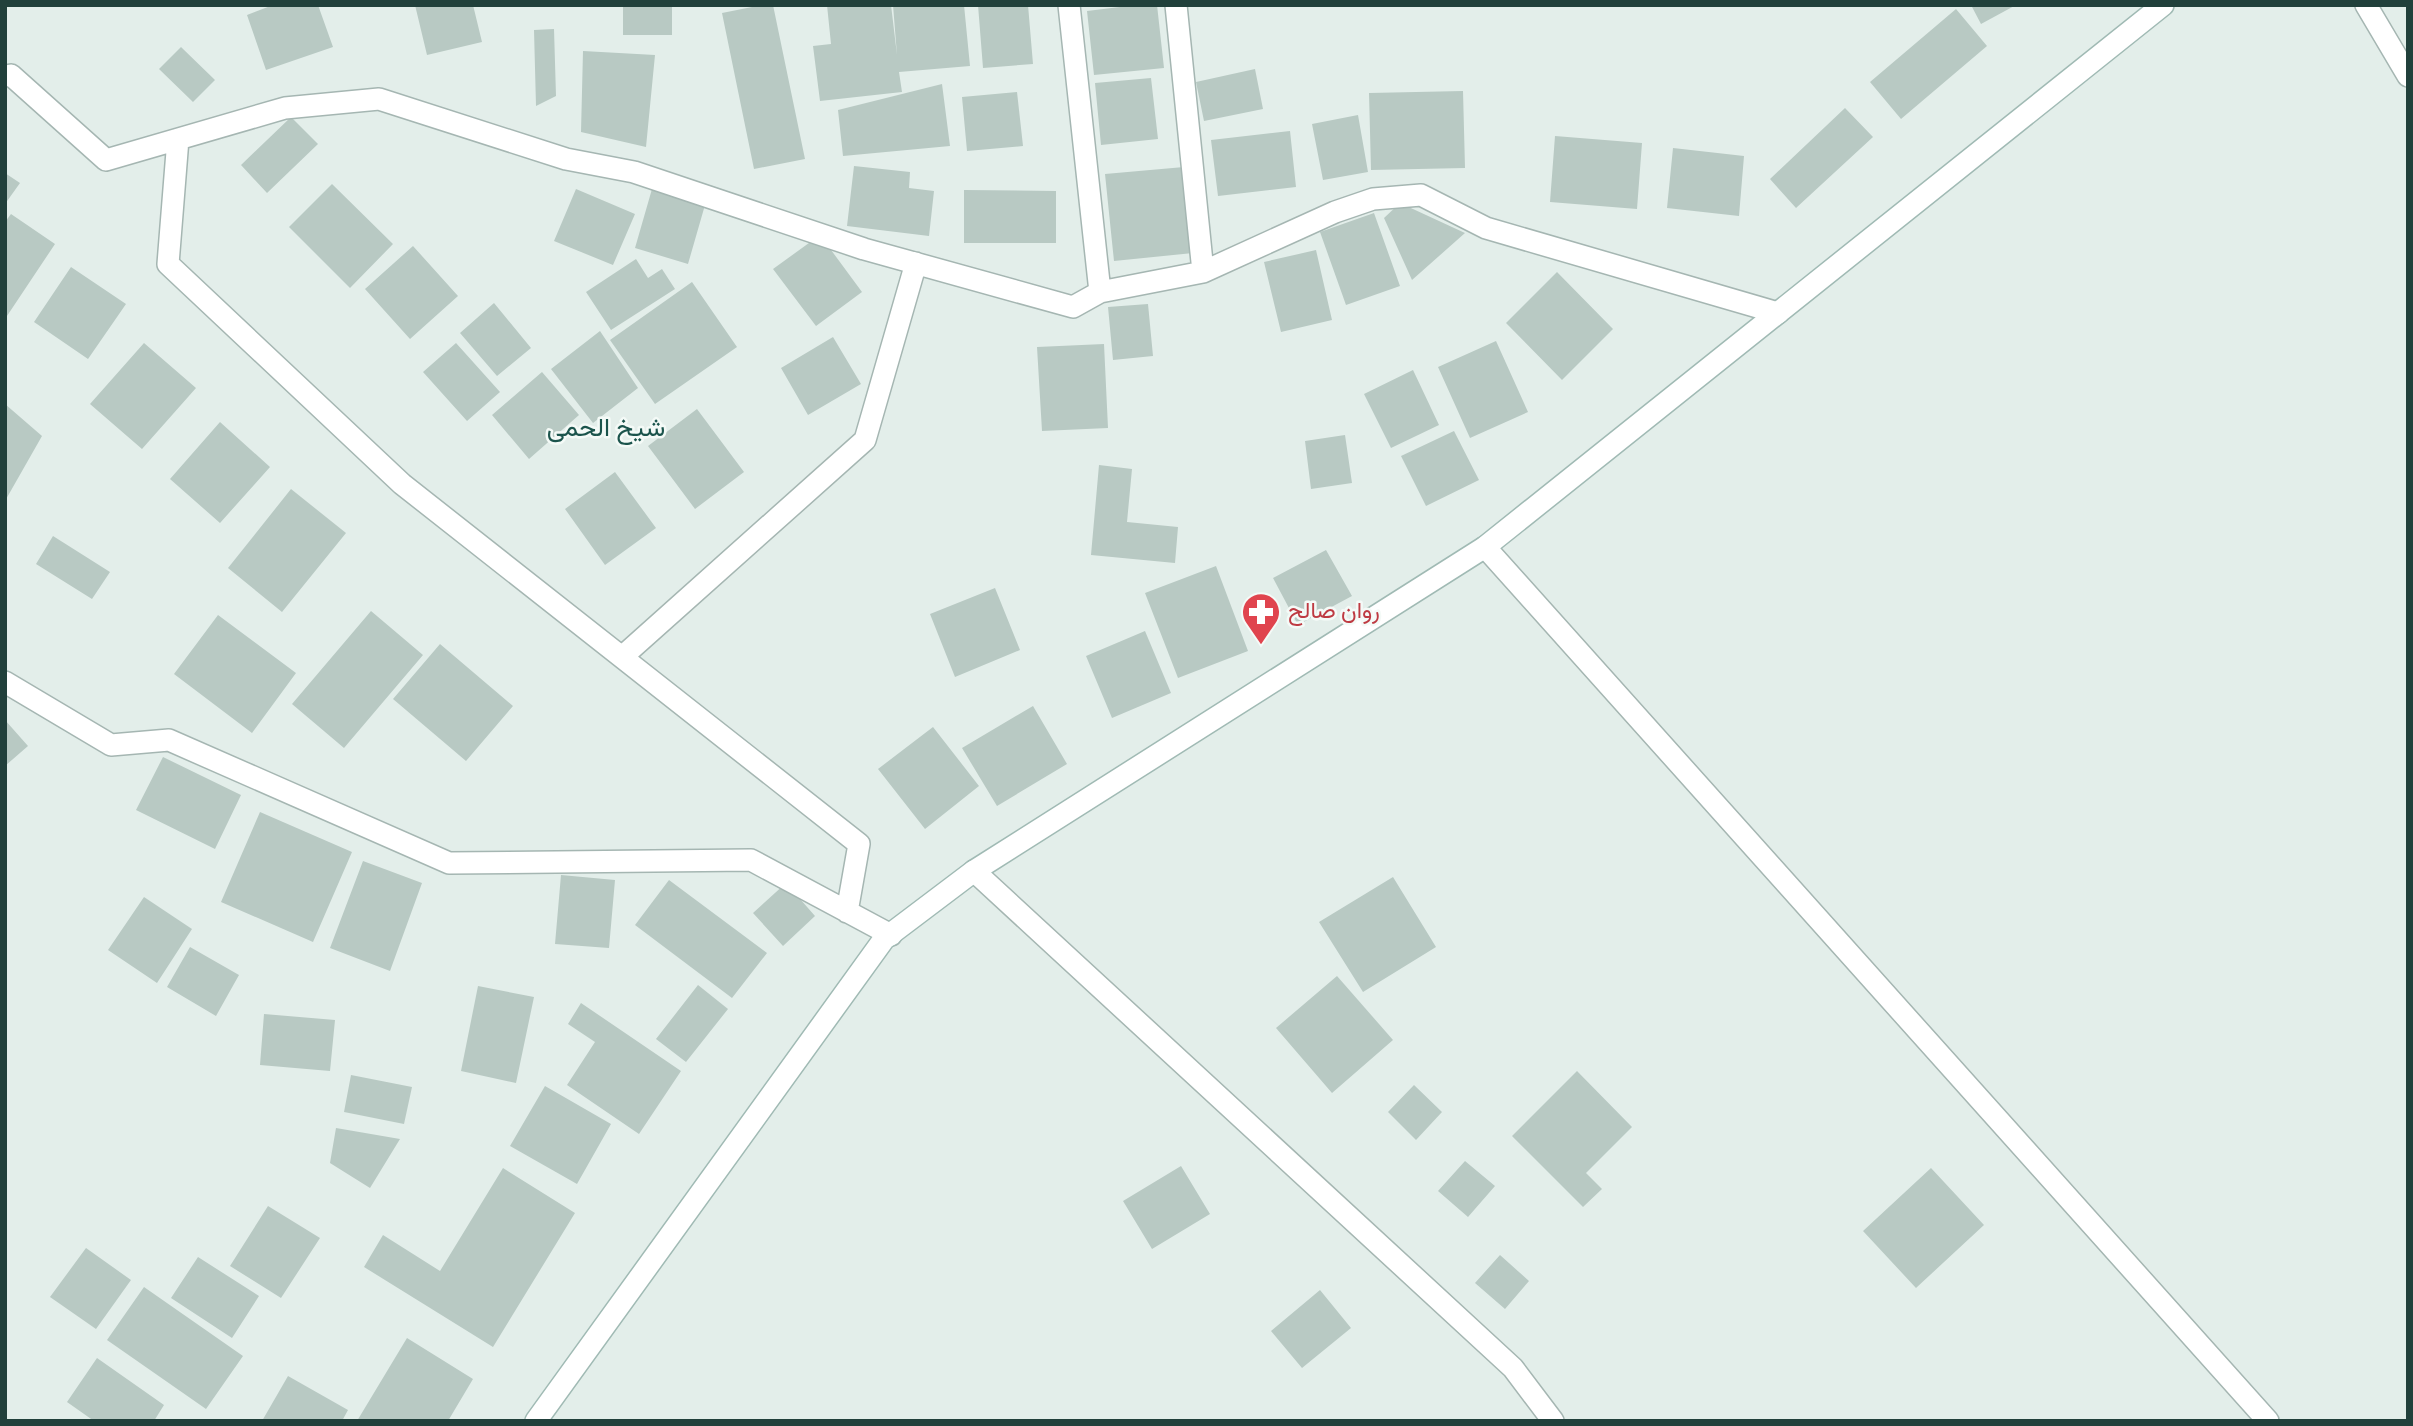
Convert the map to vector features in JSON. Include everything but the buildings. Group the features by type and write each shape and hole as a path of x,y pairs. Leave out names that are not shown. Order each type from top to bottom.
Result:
{"street":[{"path":"1069,5 1100,292"},
{"path":"1176,5 1203,272"},
{"path":"536,1421 884,939 974,871 1485,547 2163,5"},
{"path":"2366,5 2408,76"},
{"path":"5,76 11,75 106,160 285,108 379,99 566,159 634,172 864,249 1073,307 1100,292 1203,272 1348,207 1373,199 1421,195 1486,228 1778,313"},
{"path":"178,139 168,264 402,484 859,844 847,912"},
{"path":"622,657 865,440 916,263"},
{"path":"1485,547 2268,1421"},
{"path":"5,682 111,746 169,740 449,863 751,860 891,935"},
{"path":"974,871 1513,1368 1553,1421"}],"place":[{"name":"روان صالح","path":"1261,646"}],"district":[{"name":"شيخ الحمى","path":"606,429"}]}
